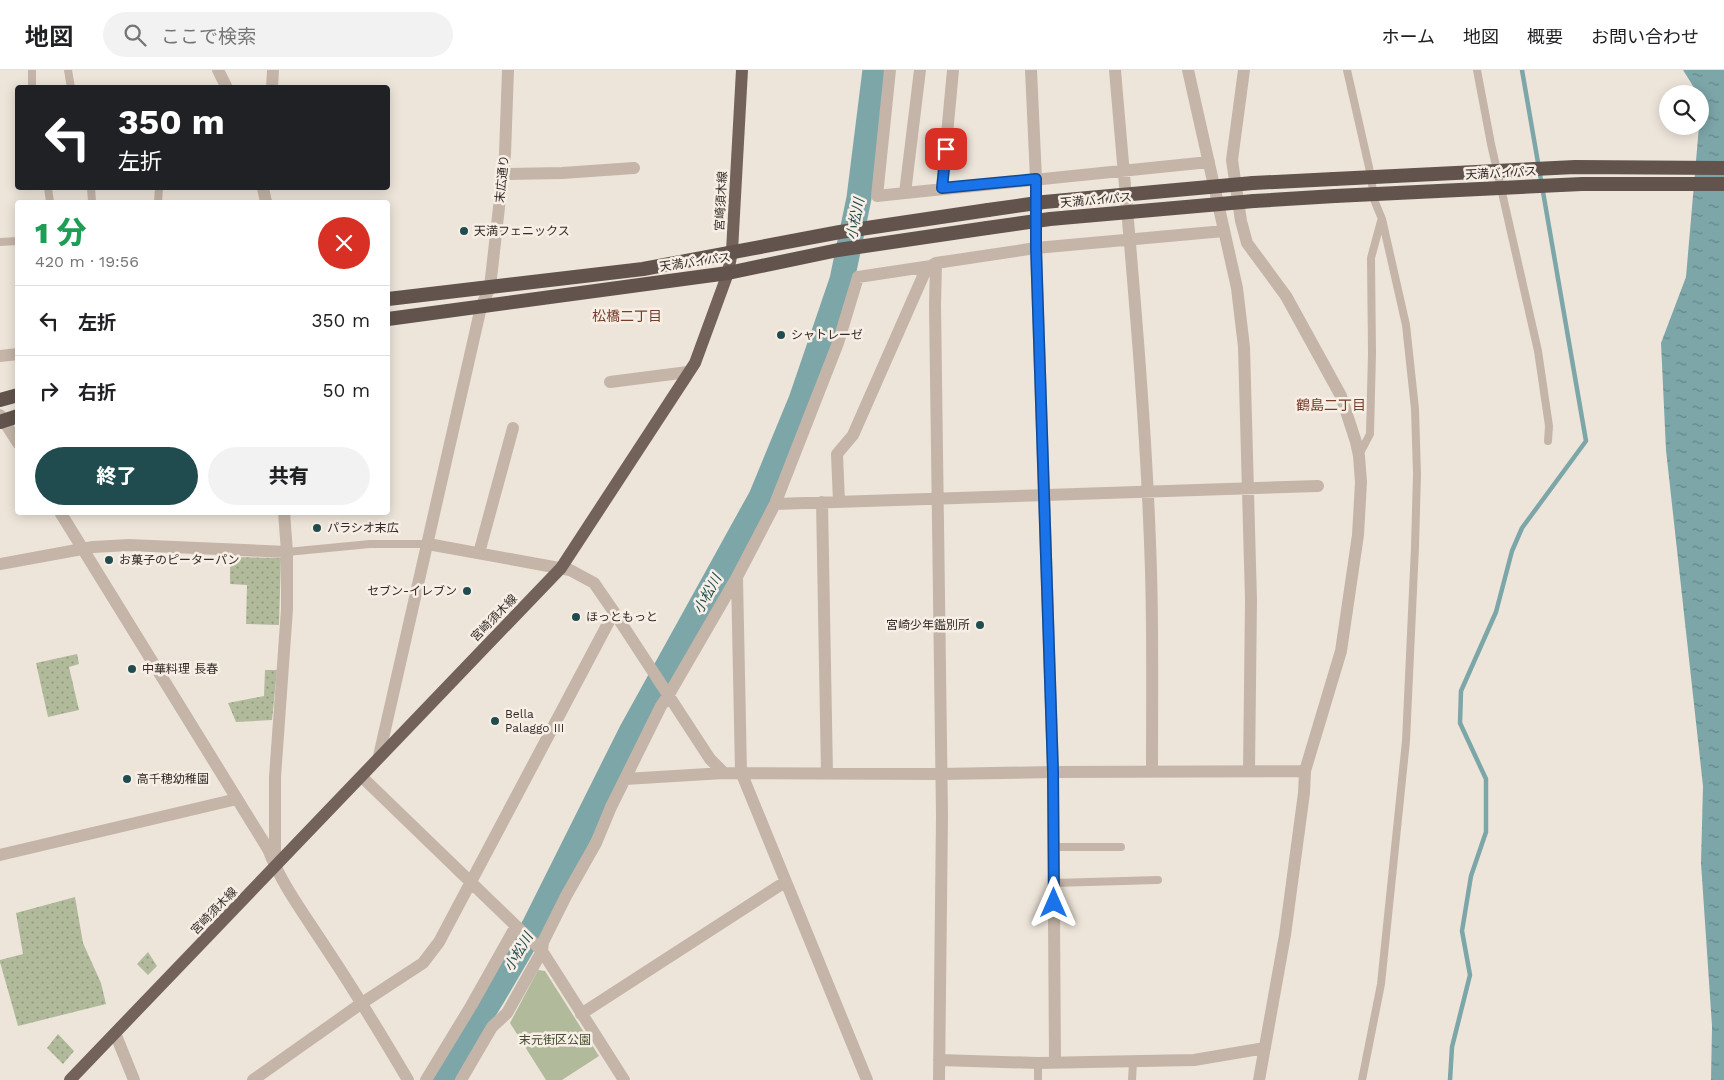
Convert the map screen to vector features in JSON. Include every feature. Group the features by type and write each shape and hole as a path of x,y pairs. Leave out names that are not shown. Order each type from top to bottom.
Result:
{"highway":[{"name":"天満バイパス","path":"390,299 642,269 840,232 1044,202 1253,183 1312,180 1574,167 1724,168"},
{"name":"天満バイパス","path":"390,319 728,273 838,250 1050,219 1315,197 1582,184 1724,184"},
{"path":"0,400 15,396"},
{"path":"1,419 15,417"}],"main road":[{"name":"宮崎須木線","path":"70,1080 561,568 694,363 728,273 732,252 742,70"}],"street":[{"path":"218,70 226,85"},
{"path":"272,85 273,70"},
{"name":"末広通り","path":"380,756 482,307 490,287 503,174 508,70"},
{"path":"890,70 877,196 1208,162"},
{"path":"905,193 920,70"},
{"path":"942,188 953,70"},
{"path":"1031,70 1036,179 1036,248 1053,772 1055,1061"},
{"path":"1115,70 1130,239 1147,492 1151,571 1152,772"},
{"path":"1188,70 1237,288 1244,347 1251,600 1249,772"},
{"path":"1244,70 1232,160 1247,243 1286,296 1341,396 1356,442 1361,482 1358,535 1341,651 1305,771 1304,792 1285,935 1259,1080"},
{"path":"503,174 562,174 634,168"},
{"path":"461,1080 492,1027 507,1014 542,951 543,942 596,843 611,807 660,706 737,577 775,504 838,343 858,277 1036,248 1224,231"},
{"path":"933,264 942,816 939,1080"},
{"path":"839,502 837,454 853,435 924,274 933,264"},
{"path":"0,356 15,354"},
{"path":"610,382 688,372"},
{"path":"1,419 15,439"},
{"path":"479,553 513,428"},
{"path":"775,504 1318,486"},
{"path":"822,502 827,774"},
{"path":"62,515 268,850 275,868 362,1003 408,1080"},
{"path":"275,868 275,777 287,609 284,515"},
{"path":"428,544 570,570 594,583 710,759 724,773"},
{"path":"0,564 82,548 129,545 286,552"},
{"path":"737,577 741,772 867,1080"},
{"path":"253,1080 362,1003 423,963 439,942 614,612"},
{"path":"625,779 741,772 941,774 1305,771"},
{"path":"362,777 542,951 624,1080"},
{"path":"0,856 237,799"},
{"path":"581,1014 785,882"},
{"path":"426,1080 472,1006 516,926"},
{"path":"115,1034 134,1080"},
{"path":"939,1060 1038,1063 1055,1061 1132,1062 1160,1059 1194,1060 1265,1048"}],"lane":[{"path":"32,70 32,85"},
{"path":"68,70 70,85"},
{"path":"1347,70 1375,202 1382,219 1406,325 1415,408 1417,474 1416,548 1407,724 1381,984 1362,1080"},
{"path":"1478,70 1491,144 1538,351 1549,426 1548,441"},
{"path":"1359,456 1370,434 1372,353 1371,258 1382,219"},
{"path":"0,242 15,241"},
{"path":"286,552 370,544 428,544"},
{"path":"1054,847 1121,846"},
{"path":"1054,883 1158,880"},
{"path":"1132,1062 1132,1080"},
{"path":"1038,1063 1038,1080"}],"green space":[{"path":"230,557 281,558 279,625 246,624 247,585 230,584"},
{"path":"77,654 79,664 69,667 79,710 48,717 36,663"},
{"path":"265,670 277,670 272,720 236,722 228,703 264,696"},
{"path":"75,897 83,943 101,983 106,1004 18,1026 0,962 0,960 23,954 16,913"},
{"path":"148,952 157,966 148,975 137,964"},
{"name":"末元街区公園","path":"538,970 545,971 599,1056 562,1080 546,1080 510,1023"},
{"path":"58,1034 74,1051 63,1064 47,1048"}],"water":[{"path":"1683,70 1724,70 1724,1080 1711,1080 1712,1026 1701,863 1703,786 1666,450 1661,343 1686,277 1698,135 1709,135 1709,85 1692,85"}],"waterway":[{"name":"小松川","path":"441,1080 534,926 631,732 761,497 801,400 842,280 859,198 875,70"},
{"path":"1450,1080 1452,1047 1470,975 1462,931 1471,876 1486,832 1486,779 1460,723 1461,691 1496,612 1512,551 1522,528 1586,441 1522,70"}],"place":[{"name":"天満フェニックス","path":"464,231"},
{"name":"シャトレーゼ","path":"781,335"},
{"name":"パラシオ末広","path":"317,528"},
{"name":"お菓子のピーターパン","path":"109,560"},
{"name":"セブン-イレブン","path":"467,591"},
{"name":"ほっともっと","path":"576,617"},
{"name":"宮崎少年鑑別所","path":"980,625"},
{"name":"中華料理 長春","path":"132,669"},
{"name":"Bella Palaggo III","path":"495,721"},
{"name":"高千穂幼稚園","path":"127,779"}],"district":[{"name":"松橋二丁目","path":"627,316"},
{"name":"鶴島二丁目","path":"1331,405"}],"route":[{"path":"946,149 942,188 1036,179 1036,248 1053,772 1054,903"}]}
